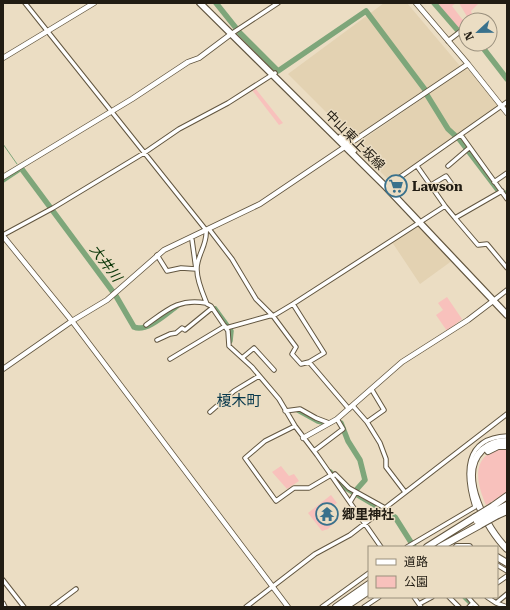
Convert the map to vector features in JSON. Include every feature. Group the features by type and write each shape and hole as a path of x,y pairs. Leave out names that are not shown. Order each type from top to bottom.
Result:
{"highway":[{"path":"507,441 490,444 480,452 474,463 472,476 474,492 484,516 494,534 507,549"},
{"path":"507,446 494,447 484,454 479,461 476,475 478,491 484,507 494,527 507,544"},
{"path":"441,546 477,521 496,511 507,496"},
{"path":"430,546 507,505"},
{"path":"496,511 507,511"},
{"path":"498,558 507,563"},
{"path":"346,606 366,592"},
{"path":"336,607 366,592"}],"main road":[{"name":"中山東上坂線","path":"200,3 235,31"},
{"name":"中山東上坂線","path":"205,3 235,31 274,74 422,221 507,315"},
{"name":"中山東上坂線","path":"495,300 507,310"}],"street":[{"path":"25,3 48,30 69,60 144,154 232,259 256,299 273,316 296,347 292,354 301,364 324,354 293,304"},
{"path":"3,58 94,3"},
{"path":"3,177 132,99 188,62 199,58 235,31 278,3"},
{"path":"416,3 507,113"},
{"path":"448,41 458,33"},
{"path":"3,369 72,321 98,306 114,294 157,255 172,245 260,204 468,64"},
{"path":"274,74 228,103 178,129 144,154 52,209 3,236 72,321 288,607"},
{"path":"388,186 507,102"},
{"path":"458,137 507,199"},
{"path":"448,166 468,149"},
{"path":"417,166 445,206 478,245 487,244 507,268"},
{"path":"494,182 507,173"},
{"path":"431,185 446,176 451,183"},
{"path":"456,218 502,191"},
{"path":"170,359 227,327 273,316 445,206"},
{"path":"196,269 207,240 208,229"},
{"path":"192,240 196,269 206,303 212,308 227,327 229,346 259,376 279,399 303,438 365,522 380,546"},
{"path":"157,255 167,271 181,268 196,269"},
{"path":"303,438 337,419 372,390 402,362 468,320 507,290"},
{"path":"146,325 178,304 186,301 206,303"},
{"path":"157,340 176,333 182,328 185,330 212,308"},
{"path":"242,358 254,348 274,370"},
{"path":"308,362 367,422 380,443 386,459 386,467 405,492"},
{"path":"210,412 234,391 259,376"},
{"path":"367,422 384,410 372,390"},
{"path":"285,411 300,409 329,423"},
{"path":"246,607 315,554 350,535 507,414"},
{"path":"314,451 343,430 337,419"},
{"path":"295,426 265,441 245,458 276,501 294,488 309,488 332,476"},
{"path":"410,545 475,507 469,490 468,473 470,461 475,450 485,441 499,436 507,436"},
{"path":"332,476 355,493 383,509"},
{"path":"350,502 355,493"},
{"path":"498,566 507,571"},
{"path":"322,607 368,574"},
{"path":"498,582 507,576"},
{"path":"3,580 24,607"},
{"path":"52,607 76,589"},
{"path":"496,602 507,594"},
{"path":"364,607 378,598"},
{"path":"420,606 431,598"},
{"path":"450,598 459,607"},
{"path":"469,598 477,607"},
{"path":"489,598 507,607"},
{"path":"3,603 6,607"},
{"path":"469,607 473,603"}],"shaded area":[{"path":"384,3 407,3 460,66 354,140 288,74"},
{"path":"465,69 470,71 498,106 390,181 357,149 358,143"},
{"path":"419,224 453,260 420,284 392,242"}],"green space":[{"path":"436,3 456,3 452,6 458,14 458,27"},
{"path":"459,3 479,3 471,12 464,12"},
{"path":"255,88 283,123 279,125 252,90"},
{"path":"447,297 462,319 447,331 436,315 443,310 438,303"},
{"path":"500,448 507,448 507,493 486,505 480,488 478,471 484,457"},
{"path":"281,466 289,476 294,474 299,481 287,489 272,472"},
{"path":"331,495 337,503 319,516 323,521 335,513 339,518 328,529 322,531 308,513"}],"waterway":[{"path":"216,3 240,33 278,71 366,11 426,91"},
{"path":"434,3 458,31"},
{"path":"486,52 507,79"},
{"path":"427,95 448,129 460,140 498,190"},
{"path":"3,144 17,164"},
{"name":"大井川","path":"3,180 21,168 116,296 134,327 139,328 150,325 177,306"},
{"name":"大井川","path":"215,309 231,331 230,341"},
{"name":"大井川","path":"298,410 318,421 326,423"},
{"name":"大井川","path":"341,423 348,441 360,460 365,480 357,489"},
{"name":"大井川","path":"330,472 344,487 395,517 413,546"},
{"name":"大井川","path":"466,598 475,607"}],"place":[{"name":"Lawson","path":"396,186"},
{"name":"郷里神社","path":"327,514"}],"district":[{"name":"榎木町","path":"239,401"}]}
